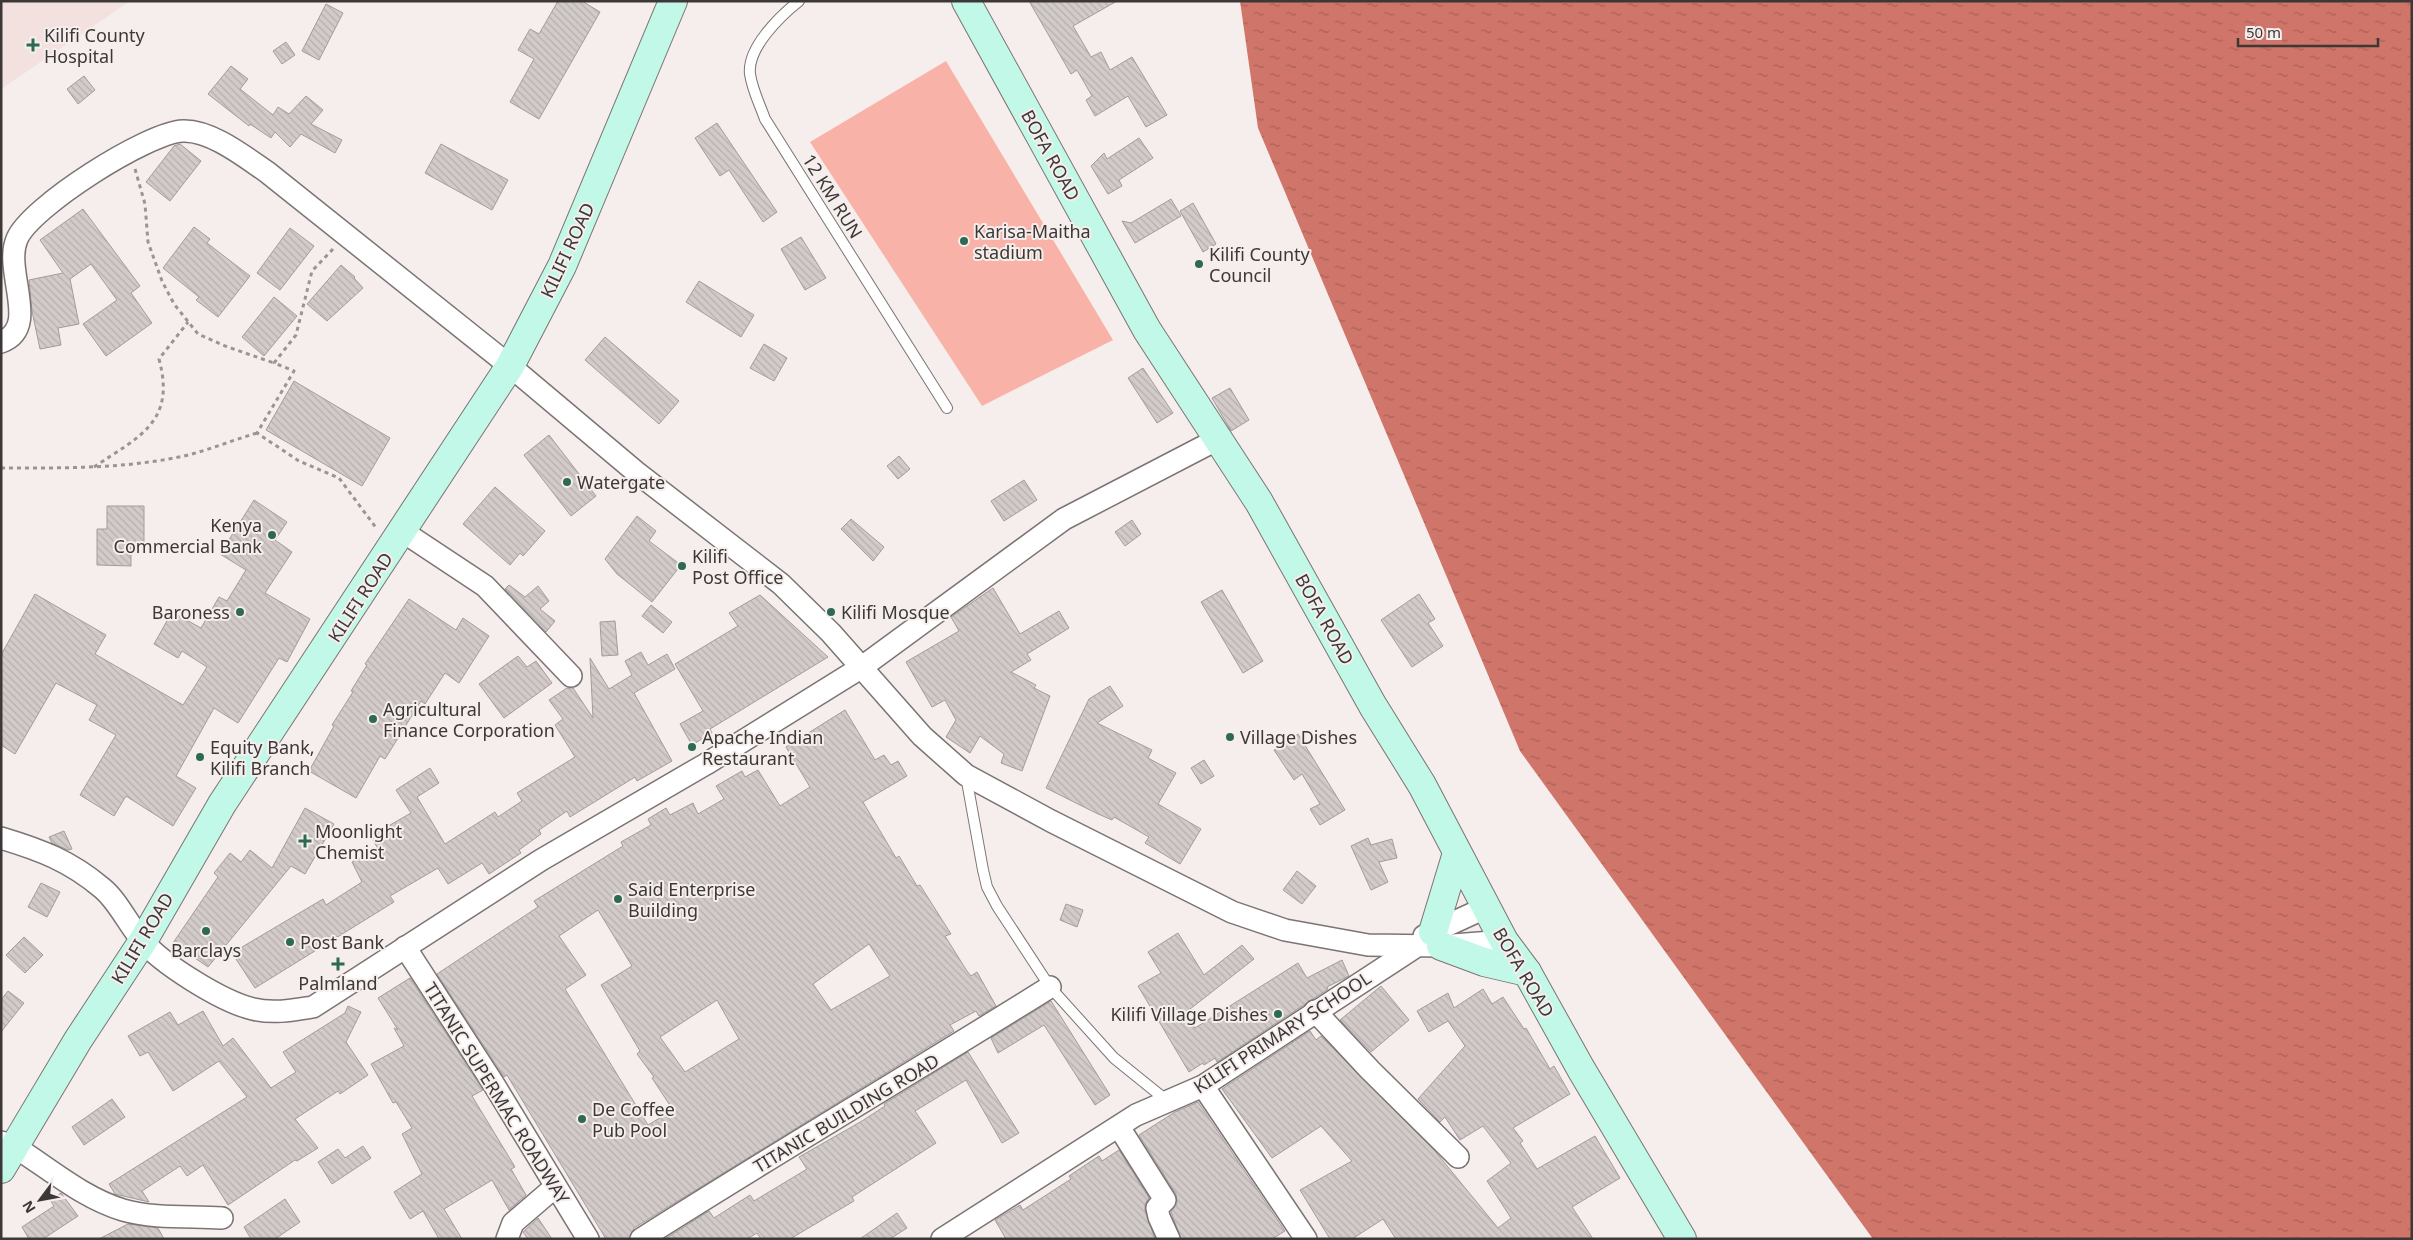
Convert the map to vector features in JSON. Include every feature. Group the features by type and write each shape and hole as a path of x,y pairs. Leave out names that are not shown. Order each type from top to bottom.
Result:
{"street":[{"name":"KILIFI ROAD","path":"6,1153 143,942 222,804 510,366 562,266 673,1"},
{"name":"BOFA ROAD","path":"966,1 1147,330 1220,438 1259,502 1373,706 1422,785 1504,941 1527,972 1581,1069 1682,1239"},
{"path":"1,342 12,338 18,331 20,304 14,279 13,255 16,239 34,215 86,177 162,136 183,131 201,134 231,148 267,172 510,366 636,472 781,584 831,632 922,736 966,775 1051,821 1232,912 1285,930 1368,945 1504,941"},
{"path":"1,838 66,861 104,890 143,942 178,970 230,1002 255,1010 287,1011 313,1007 541,860 706,764 862,667 1064,520 1220,438"},
{"path":"397,540 485,586 571,676"},
{"path":"1423,943 1457,853"},
{"name":"KILIFI PRIMARY SCHOOL","path":"942,1239 1136,1115 1166,1100 1204,1086 1315,1011 1423,943 1486,907"},
{"path":"1423,943 1484,962 1527,972"},
{"name":"TITANIC SUPERMAC ROADWAY","path":"405,947 493,1083 588,1239"},
{"name":"TITANIC BUILDING ROAD","path":"641,1239 776,1154 968,1039 1050,987"},
{"path":"1315,1011 1370,1070 1458,1157"},
{"path":"1204,1086 1306,1239"},
{"path":"1119,1127 1165,1200 1157,1208 1169,1239"},
{"path":"6,1153 84,1194 125,1210 163,1215 222,1218"},
{"path":"507,1239 513,1223 555,1187"}],"lane":[{"name":"12 KM RUN","path":"799,1 788,10 754,50 750,73 765,119 947,408"},
{"path":"966,775 987,887 997,906 1050,987 1114,1058 1166,1100"}],"path":[{"path":"1,468 94,467 185,455 257,433 294,371 198,334 174,304 162,281 148,242 145,204 130,152"},
{"path":"274,363 296,335 312,271 346,236"},
{"path":"94,467 144,434 160,412 165,380 159,359 188,322"},
{"path":"257,433 299,461 339,478 397,540"}],"shaded area":[{"name":"Kilifi County Hospital","path":"1,1 130,1 1,89"},
{"name":"Karisa-Maitha stadium","path":"946,61 1113,340 982,406 810,142"}],"water":[{"path":"1240,1 2412,1 2412,1239 1873,1239 1520,751 1258,128"}],"building":[{"path":"558,1 582,1 600,12 539,119 510,102 534,59 518,50 530,29 539,34"},
{"path":"1029,1 1117,1 1073,26 1091,57 1101,52 1110,70 1132,57 1167,115 1146,127 1128,96 1095,116 1086,100 1092,96 1077,70 1071,74"},
{"path":"326,4 343,13 319,60 302,51"},
{"path":"286,42 295,55 282,64 273,51"},
{"path":"231,66 248,79 240,89 273,115 278,107 289,114 306,96 323,110 311,124 342,140 335,153 301,134 290,147 275,132 271,138 250,124 249,126 208,94"},
{"path":"84,76 95,90 78,104 67,89"},
{"path":"717,123 777,212 763,222 729,170 720,176 695,138"},
{"path":"1139,138 1153,158 1119,180 1122,186 1108,194 1091,166 1104,153 1107,159"},
{"path":"180,144 201,161 170,201 146,182 174,146"},
{"path":"441,144 508,180 492,210 425,173"},
{"path":"1171,199 1181,216 1135,243 1122,221 1131,223"},
{"path":"1193,203 1216,244 1203,252 1180,211"},
{"path":"83,209 140,286 131,293 152,323 106,356 83,324 117,300 91,264 70,279 79,324 58,328 61,345 40,349 32,311 29,280 63,273 40,240"},
{"path":"194,227 210,239 207,243 250,276 218,317 196,300 199,297 163,268"},
{"path":"290,228 314,246 280,290 257,273"},
{"path":"801,237 826,278 805,290 781,249"},
{"path":"341,265 355,277 363,288 327,321 307,304"},
{"path":"699,281 754,315 741,337 686,302"},
{"path":"274,297 297,316 264,356 242,337"},
{"path":"605,337 679,401 659,424 585,360"},
{"path":"764,344 787,358 774,381 750,368"},
{"path":"1143,368 1173,413 1157,423 1128,378"},
{"path":"294,381 390,438 362,486 266,430"},
{"path":"1230,388 1249,420 1231,431 1212,398"},
{"path":"549,435 596,496 571,516 524,455"},
{"path":"899,456 910,469 898,479 887,466"},
{"path":"1024,480 1037,500 1004,521 991,501"},
{"path":"495,487 545,531 523,556 520,553 510,565 463,524"},
{"path":"254,500 287,522 275,540 292,552 265,593 310,619 287,662 279,658 238,723 214,708 176,776 196,788 173,826 126,796 114,816 80,795 116,735 89,720 97,705 56,683 15,754 1,745 1,655 35,594 106,635 95,654 183,705 207,667 182,651 178,658 154,644 172,612 201,628 219,597 227,601 246,570 220,554"},
{"path":"107,506 144,506 144,546 131,546 131,566 97,565 97,529 107,529"},
{"path":"637,516 656,531 649,541 681,565 652,602 617,574 605,559"},
{"path":"851,519 884,547 873,561 841,529"},
{"path":"1132,520 1141,534 1125,546 1115,532"},
{"path":"509,585 525,597 538,586 549,601 540,609 555,621 546,632 505,589"},
{"path":"993,588 1020,634 1059,611 1069,628 1027,654 1031,660 1011,672 1036,685 1034,688 1050,696 1022,771 1001,763 1004,754 980,736 970,753 946,737 956,720 945,700 932,707 906,662 959,631 951,617"},
{"path":"1222,590 1263,661 1243,673 1201,602"},
{"path":"1419,594 1435,619 1428,623 1443,646 1412,667 1381,620"},
{"path":"760,595 828,657 710,729 712,733 692,745 680,724 703,711 675,664 738,626 729,613"},
{"path":"409,599 456,630 463,618 489,636 459,683 445,673 425,704 421,701 385,759 380,756 356,798 309,771 334,726 332,725 353,692 351,691 367,665 365,664"},
{"path":"651,605 672,622 663,633 642,616"},
{"path":"615,621 618,655 602,656 600,622"},
{"path":"641,652 648,665 667,654 675,669 634,693 672,761 637,781 635,777 570,817 567,811 539,830 541,834 519,850 521,853 489,874 482,863 448,884 438,868 390,896 394,902 255,988 232,953 323,899 326,905 362,882 352,862 378,849 371,836 411,813 396,790 430,768 439,783 417,797 445,844 495,812 498,817 522,801 517,793 575,757 555,725 563,719 549,700 567,688 573,688 593,718 590,658 609,689 632,675 625,661"},
{"path":"518,656 527,667 536,661 552,683 504,718 479,684"},
{"path":"1110,686 1123,706 1097,723 1152,750 1148,758 1176,773 1158,804 1201,829 1180,864 1145,843 1149,837 1114,817 1112,820 1046,788 1089,699"},
{"path":"845,710 875,760 884,755 891,765 898,761 907,776 863,802 896,858 899,856 917,886 920,885 951,934 945,936 967,971 971,976 977,972 996,1006 979,1016 976,1011 950,1025 954,1031 634,1228 629,1239 606,1239 507,1075 504,1077 437,974 538,907 534,901 623,846 621,842 651,825 648,819 666,808 670,815 693,803 698,814 724,799 716,786 742,771 745,777 758,770 780,806 810,787 786,747","holes":["598,910 632,966 601,985 640,1051 637,1054 654,1077 652,1078 673,1110 648,1125 565,989 586,975 559,936","869,944 890,976 831,1010 813,984","717,1000 739,1039 685,1072 660,1037"]},
{"path":"1298,734 1345,810 1320,825 1310,809 1320,804 1302,774 1294,780 1274,750"},
{"path":"1204,760 1214,776 1201,784 1191,768"},
{"path":"305,808 334,824 305,874 291,866 208,967 173,943 218,877 214,873 230,853 241,862 250,850 272,868"},
{"path":"64,831 72,849 68,850 52,843 49,837"},
{"path":"1368,838 1371,845 1392,839 1397,858 1379,862 1388,882 1371,890 1351,846"},
{"path":"1297,871 1316,886 1302,904 1283,890"},
{"path":"41,883 60,892 47,917 28,907"},
{"path":"1066,904 1083,910 1077,927 1060,920"},
{"path":"1178,933 1204,975 1242,945 1254,959 1185,1013 1195,1028 1298,963 1307,978 1342,960 1349,976 1327,987 1328,989 1217,1062 1215,1058 1189,1072 1138,986 1161,973 1148,952"},
{"path":"24,937 43,955 25,973 6,955"},
{"path":"410,978 483,1090 472,1096 515,1167 511,1169 526,1195 509,1210 492,1180 444,1209 462,1239 439,1239 423,1211 410,1219 394,1192 422,1174 402,1134 412,1128 396,1102 393,1103 371,1064 404,1046 394,1028 398,1030 378,998"},
{"path":"1381,986 1409,1020 1371,1052 1340,1020"},
{"path":"1483,989 1492,1004 1503,997 1524,1029 1526,1028 1550,1069 1554,1066 1570,1094 1513,1128 1523,1141 1520,1143 1537,1169 1595,1136 1620,1178 1572,1207 1593,1239 1396,1239 1383,1219 1352,1239 1330,1239 1300,1190 1352,1161 1321,1126 1272,1158 1222,1089 1310,1031 1316,1040 1321,1036 1434,1150 1498,1228 1511,1218 1487,1181 1511,1163 1483,1126 1460,1140 1445,1117 1440,1122 1418,1099 1465,1046 1448,1021 1429,1032 1417,1011 1448,993 1454,1008"},
{"path":"8,991 24,1003 1,1032 1,1000"},
{"path":"1051,1001 1110,1095 1095,1105 1044,1025 998,1053 991,1038"},
{"path":"348,1006 361,1012 346,1042 368,1075 340,1094 338,1091 295,1119 318,1148 297,1161 295,1160 228,1205 203,1165 187,1176 180,1166 142,1191 149,1202 115,1194 109,1184 247,1097 219,1061 173,1091 148,1052 140,1056 128,1036 170,1012 178,1025 203,1011 223,1046 233,1038 271,1088 296,1072 283,1052 345,1013"},
{"path":"968,1052 1019,1133 1002,1143 966,1080 915,1111 936,1143 852,1197 854,1201 790,1239 761,1239 757,1233 747,1239 665,1239 709,1211 714,1218 750,1195 754,1201 807,1169 799,1157 862,1121 885,1106 884,1104"},
{"path":"112,1099 125,1117 84,1145 72,1127"},
{"path":"1198,1102 1285,1231 1272,1239 1181,1239 1171,1212 1177,1204 1176,1194 1139,1135 1175,1112"},
{"path":"363,1146 371,1158 332,1184 318,1162 338,1149 345,1158"},
{"path":"1119,1150 1149,1198 1145,1204 1145,1211 1155,1239 1006,1239 995,1220 1020,1205 1023,1210 1071,1179 1069,1176 1099,1156 1102,1161"},
{"path":"61,1193 78,1216 43,1239 29,1239 22,1227 54,1206 50,1200"},
{"path":"285,1199 300,1222 275,1239 251,1239 244,1227"},
{"path":"897,1213 907,1228 890,1239 860,1239"},
{"path":"538,1218 552,1239 528,1239 523,1232"},
{"path":"128,1224 158,1228 164,1239 99,1239"}],"place":[{"name":"Kilifi County Hospital","path":"33,45"},
{"name":"Karisa-Maitha stadium","path":"964,241"},
{"name":"Kilifi County Council","path":"1199,264"},
{"name":"Watergate","path":"567,482"},
{"name":"Kenya Commercial Bank","path":"272,535"},
{"name":"Kilifi Post Office","path":"682,566"},
{"name":"Baroness","path":"240,612"},
{"name":"Kilifi Mosque","path":"831,612"},
{"name":"Agricultural Finance Corporation","path":"373,719"},
{"name":"Village Dishes","path":"1230,737"},
{"name":"Apache Indian Restaurant","path":"692,747"},
{"name":"Equity Bank, Kilifi Branch","path":"200,757"},
{"name":"Moonlight Chemist","path":"305,841"},
{"name":"Said Enterprise Building","path":"618,899"},
{"name":"Barclays","path":"206,931"},
{"name":"Post Bank","path":"290,942"},
{"name":"Palmland","path":"338,964"},
{"name":"Kilifi Village Dishes","path":"1278,1014"},
{"name":"De Coffee Pub Pool","path":"582,1119"}]}
